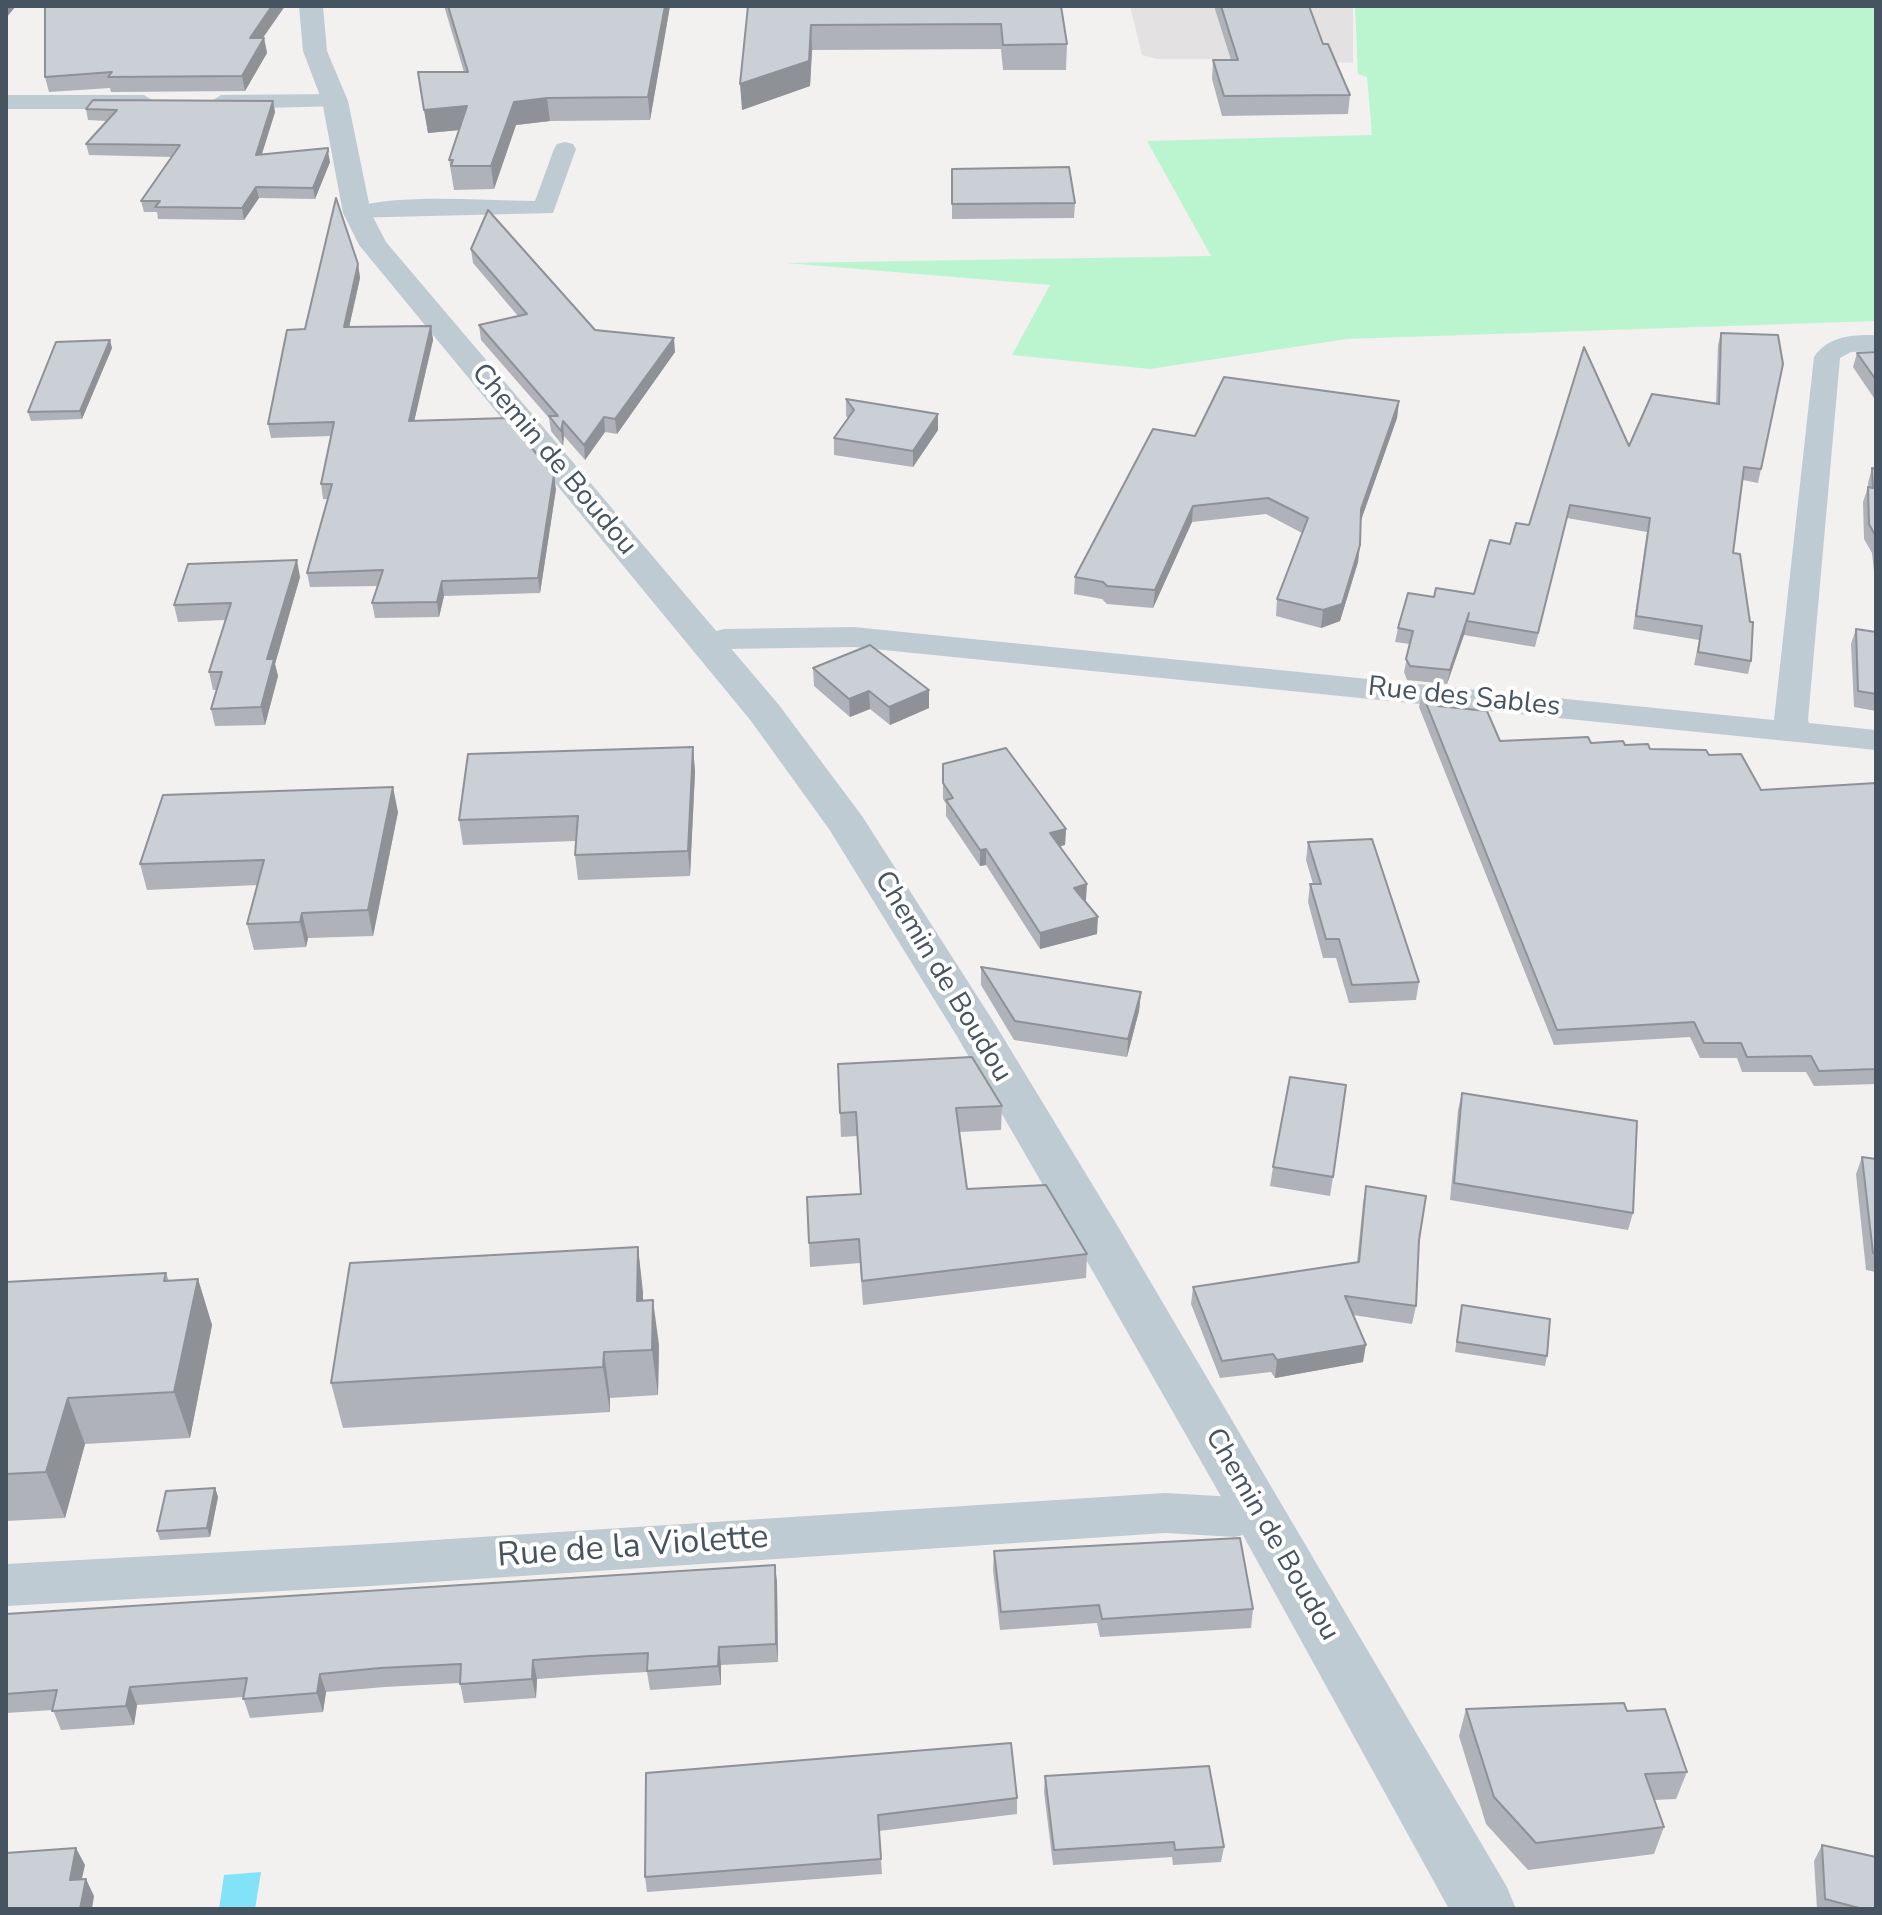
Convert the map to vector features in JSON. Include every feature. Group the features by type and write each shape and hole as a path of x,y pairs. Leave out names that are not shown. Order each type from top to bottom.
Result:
{"street":[{"name":"Chemin de Boudou","path":"311,6 315,51 335,101 357,213 373,245 773,724 888,886 1259,1512 1484,1909"},
{"name":"Chemin de Boudou","path":"335,101 336,25"},
{"path":"199,102 335,101"},
{"path":"6,102 169,102"},
{"path":"357,213 397,208 544,208 565,149"},
{"path":"1794,732 1791,720 1827,357 1833,349 1853,343 1876,343"},
{"name":"Rue des Sables","path":"705,644 724,639 854,637 1876,740"},
{"name":"Rue de la Violette","path":"6,1585 372,1565 1165,1513 1235,1517 1259,1512"}],"shaded area":[{"path":"1130,6 1353,6 1353,63 1156,59 1142,55"}],"green space":[{"path":"1355,6 1876,6 1876,321 1347,339 1150,369 1012,355 1050,285 786,263 1211,256 1147,141 1372,135 1367,77 1358,74"}],"water":[{"path":"261,1872 255,1909 219,1909 224,1875"}],"building":[{"path":"45,6 272,6 250,38 264,38 242,76 108,77 112,72 45,77"},
{"path":"448,6 665,6 648,97 547,98 514,102 491,166 451,166 453,160 449,160 467,106 424,110 418,72 468,72"},
{"path":"748,6 1061,6 1067,44 1003,45 1001,24 811,25 809,61 740,84"},
{"path":"1221,6 1309,6 1323,44 1328,44 1350,95 1224,96 1213,60 1238,60"},
{"path":"93,100 273,101 256,155 328,148 328,151 313,188 256,187 242,208 155,207 160,201 141,201 180,145 86,144 117,110 86,109"},
{"path":"1069,167 1075,203 952,204 952,169"},
{"path":"336,198 358,264 344,327 431,326 409,421 507,418 554,475 538,578 442,581 437,602 372,603 383,570 307,573 332,484 321,484 334,422 268,424 287,330 305,329"},
{"path":"488,210 595,330 674,338 615,419 604,417 584,445 563,421 561,431 549,416 558,416 479,325 527,314 471,249"},
{"path":"1721,333 1778,335 1783,364 1761,469 1744,467 1733,553 1740,554 1750,622 1753,622 1751,661 1698,652 1702,626 1636,616 1650,518 1570,505 1538,633 1467,621 1469,613 1450,670 1410,666 1406,659 1413,631 1398,628 1408,593 1434,597 1436,588 1474,594 1490,540 1510,544 1516,523 1529,525 1584,347 1629,446 1652,394 1719,404"},
{"path":"110,340 80,411 28,412 56,342"},
{"path":"1876,352 1876,380 1857,353"},
{"path":"1224,377 1399,401 1361,509 1360,545 1342,604 1323,610 1277,599 1308,518 1268,498 1193,506 1155,590 1107,586 1103,582 1075,577 1153,429 1195,436"},
{"path":"846,399 938,414 913,451 834,438 854,410"},
{"path":"1872,468 1876,469 1876,537 1869,524 1868,487 1873,488"},
{"path":"297,560 267,659 274,659 261,707 211,709 222,672 209,672 231,603 174,605 188,564"},
{"path":"1856,629 1876,632 1876,694 1858,691"},
{"path":"870,645 929,690 889,707 869,691 849,699 813,668"},
{"path":"1422,693 1441,695 1438,706 1487,711 1500,741 1588,737 1591,743 1623,741 1625,745 1648,744 1650,749 1706,750 1709,755 1741,754 1761,790 1876,783 1876,1069 1819,1071 1811,1056 1747,1057 1741,1043 1704,1043 1694,1022 1557,1030"},
{"path":"693,747 688,851 575,855 578,816 459,820 468,754"},
{"path":"1006,748 1066,829 1050,833 1087,884 1074,888 1098,917 1040,933 986,849 980,850 946,800 953,798 943,783 943,764"},
{"path":"393,787 368,910 302,913 300,922 247,924 264,860 140,864 163,795"},
{"path":"1372,839 1419,982 1352,985 1339,939 1326,939 1310,884 1321,884 1308,842"},
{"path":"981,967 1141,992 1128,1039 1015,1021"},
{"path":"972,1057 1002,1106 956,1108 967,1189 1046,1185 1087,1254 862,1281 859,1239 809,1243 807,1197 861,1194 856,1112 840,1113 838,1064"},
{"path":"1290,1077 1346,1085 1333,1177 1273,1167"},
{"path":"1462,1093 1637,1121 1633,1213 1454,1183"},
{"path":"1862,1157 1876,1159 1876,1254 1873,1253"},
{"path":"1366,1186 1426,1196 1419,1240 1416,1306 1345,1296 1366,1345 1277,1360 1273,1354 1222,1361 1193,1287 1359,1262"},
{"path":"638,1247 637,1301 653,1300 652,1350 604,1352 603,1367 331,1383 350,1263"},
{"path":"166,1273 164,1281 198,1279 174,1392 68,1398 46,1472 6,1474 6,1282"},
{"path":"1462,1305 1550,1319 1547,1356 1457,1342"},
{"path":"215,1488 207,1528 157,1531 166,1491"},
{"path":"1240,1538 1253,1609 1102,1619 1099,1605 1001,1612 994,1551"},
{"path":"775,1565 776,1644 719,1647 718,1666 647,1671 648,1653 590,1656 533,1660 532,1679 460,1684 461,1664 380,1668 320,1674 317,1693 243,1699 247,1678 130,1687 126,1706 52,1711 57,1690 6,1694 6,1614"},
{"path":"1624,1703 1627,1711 1665,1709 1687,1772 1645,1774 1664,1827 1536,1843 1494,1797 1466,1709"},
{"path":"1011,1743 1017,1798 878,1815 881,1859 645,1877 646,1773"},
{"path":"1209,1766 1224,1847 1175,1850 1174,1842 1054,1850 1045,1776"},
{"path":"1822,1845 1876,1857 1876,1909 1859,1909 1825,1899"},
{"path":"76,1848 70,1880 86,1879 80,1909 6,1909 6,1853"}]}
